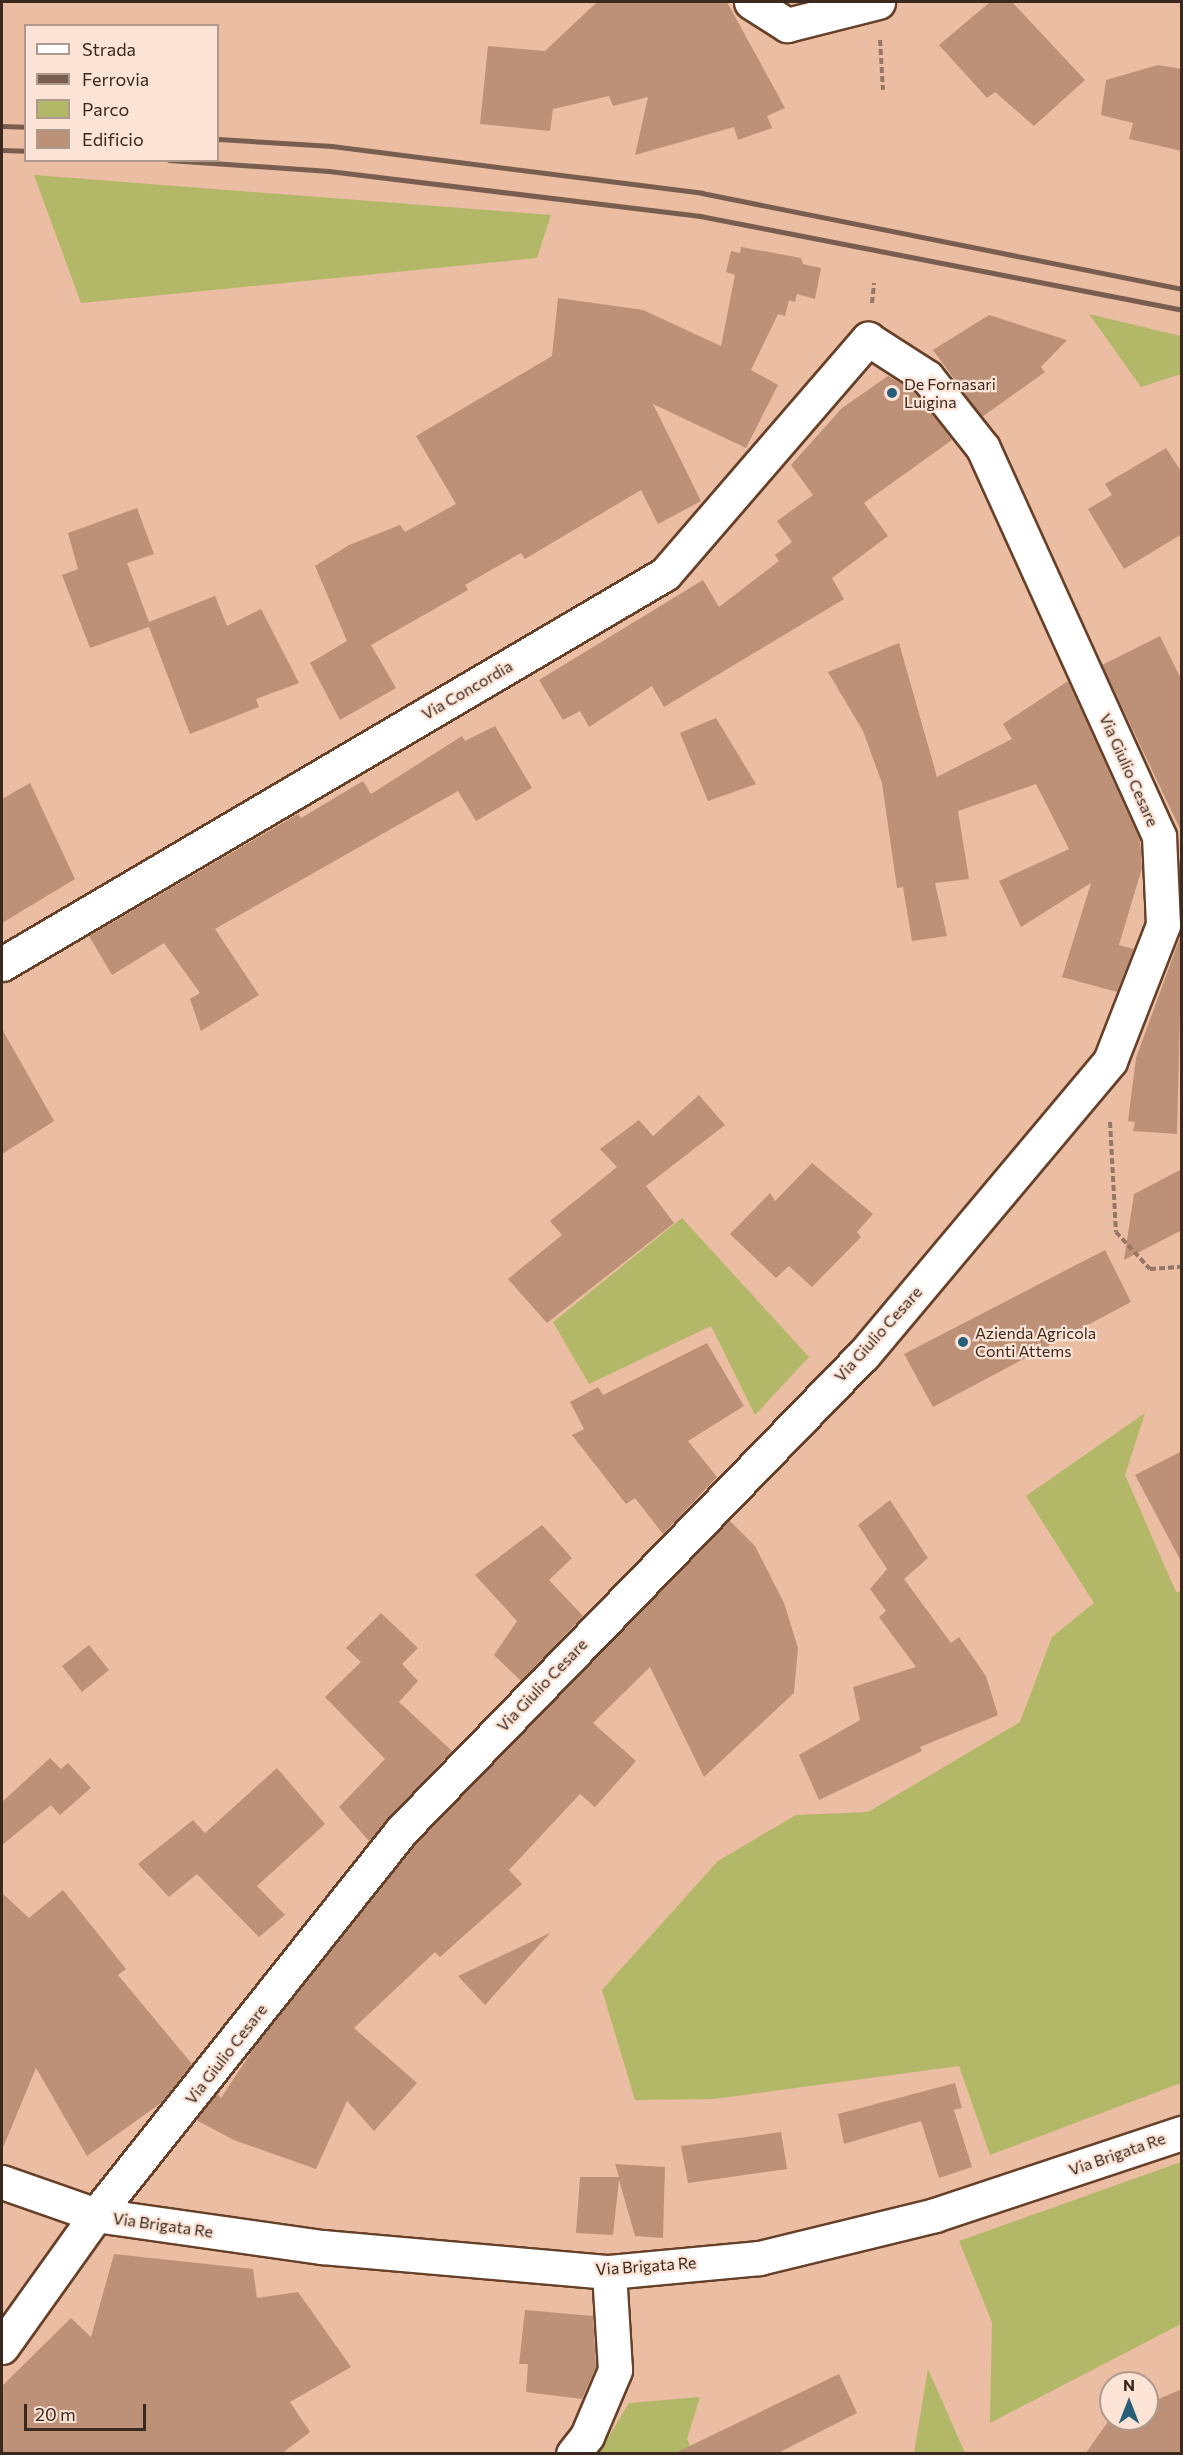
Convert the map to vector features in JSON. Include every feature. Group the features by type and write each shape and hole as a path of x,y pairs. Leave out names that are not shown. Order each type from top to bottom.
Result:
{"street":[{"path":"751,2 787,25 878,2"},
{"name":"Via Giulio Cesare","path":"2,2347 96,2215 402,1830 863,1355 1110,1061 1172,917 1159,836 983,448 927,377 868,339"},
{"name":"Via Concordia","path":"2,964 665,574 868,339"},
{"name":"Via Brigata Re","path":"2,2182 96,2215 322,2247 609,2272 759,2258 935,2215 1182,2133"},
{"path":"573,2454 587,2436 615,2370 609,2272"}],"path":[{"path":"878,2 883,90"},
{"path":"1110,1118 1116,1232 1150,1269 1182,1267"}],"green space":[{"path":"34,175 551,215 537,258 81,303"},
{"path":"1089,314 1181,336 1181,374 1141,387"},
{"path":"682,1218 809,1357 755,1415 711,1326 589,1384 553,1322"},
{"path":"1145,1413 1125,1475 1176,1592 1181,1591 1181,2083 990,2155 959,2066 714,2099 635,2100 602,1990 718,1861 796,1815 868,1812 1020,1722 1052,1637 1094,1603 1026,1496"},
{"path":"1181,2162 1181,2324 990,2423 992,2322 959,2241"},
{"path":"928,2369 965,2453 914,2453"},
{"path":"700,2397 687,2439 694,2453 598,2454 629,2403"}],"building":[{"path":"597,2 727,2 785,108 767,116 772,128 738,140 734,127 635,155 648,97 613,106 609,96 553,109 550,131 480,124 488,46 545,51"},
{"path":"990,2 1012,2 1085,80 1034,126 995,92 987,98 939,45"},
{"path":"1158,65 1182,69 1182,151 1129,139 1133,123 1101,115 1106,80"},
{"path":"741,247 801,258 803,264 821,268 815,299 797,294 795,302 789,300 785,316 778,314 751,370 778,385 746,448 653,404 701,501 658,524 641,490 525,559 521,553 465,585 468,590 371,645 396,688 340,720 310,663 347,641 315,566 349,545 400,525 405,532 456,504 416,436 552,356 558,298 643,310 721,346 735,275 726,272 731,251 740,253"},
{"path":"989,315 1067,340 1041,367 1045,372 982,417 933,350"},
{"path":"888,376 914,391 952,440 864,503 888,536 832,578 844,599 664,707 652,686 589,727 580,711 563,720 539,680 703,580 719,607 779,561 775,555 792,542 777,521 813,495 791,465 842,408"},
{"path":"1166,448 1182,473 1182,534 1124,569 1088,509 1112,495 1105,484"},
{"path":"137,508 154,554 127,563 149,622 215,596 227,626 261,609 299,683 256,699 259,707 190,734 149,627 90,648 62,575 78,569 68,533"},
{"path":"1160,636 1182,681 1182,833 1102,665"},
{"path":"899,643 937,777 1012,739 1003,724 1068,681 1140,840 1142,868 1119,945 1134,949 1117,992 1062,977 1091,883 1021,927 999,881 1069,849 1036,784 958,811 969,879 935,883 947,936 912,941 903,887 897,888 882,783 863,731 828,672"},
{"path":"716,718 756,784 708,801 680,733"},
{"path":"495,726 532,788 476,821 458,791 215,929 259,995 201,1031 190,999 200,993 164,943 112,975 89,936 298,814 301,818 363,781 371,794 462,736 465,741"},
{"path":"30,783 75,879 2,923 2,799"},
{"path":"1182,932 1177,1134 1133,1131 1135,1122 1128,1121 1136,1058"},
{"path":"2,1029 54,1121 2,1154"},
{"path":"699,1095 725,1125 646,1186 674,1223 547,1323 508,1279 562,1235 550,1221 617,1167 600,1149 639,1120 653,1136"},
{"path":"812,1163 873,1214 857,1232 861,1237 812,1287 789,1266 776,1278 730,1234 770,1193 775,1201"},
{"path":"1182,1169 1182,1230 1124,1260 1134,1194"},
{"path":"1105,1250 1131,1302 933,1407 904,1354"},
{"path":"707,1343 744,1406 688,1441 717,1477 663,1534 635,1498 626,1504 572,1435 584,1429 570,1402 598,1387 603,1395"},
{"path":"1182,1451 1182,1563 1135,1475"},
{"path":"890,1500 928,1558 904,1579 951,1643 959,1637 986,1676 998,1715 920,1747 922,1751 819,1800 799,1755 860,1720 853,1687 916,1667 879,1617 886,1611 870,1589 887,1569 858,1525"},
{"path":"729,1520 755,1546 784,1603 798,1648 794,1693 704,1777 650,1667 593,1723 636,1761 595,1807 580,1794 509,1870 522,1884 440,1957 435,1952 354,2028 417,2083 374,2131 347,2101 316,2169 234,2140 196,2120 217,2093 221,2098 262,2036 416,1842"},
{"path":"542,1525 572,1558 549,1580 583,1616 521,1681 494,1655 517,1621 475,1575"},
{"path":"381,1613 418,1648 402,1664 418,1681 399,1702 452,1751 369,1841 339,1807 385,1759 325,1697 361,1662 346,1648"},
{"path":"89,1645 109,1670 82,1692 62,1666"},
{"path":"50,1758 61,1769 68,1763 91,1788 60,1815 51,1805 2,1845 2,1802"},
{"path":"277,1768 325,1824 257,1886 285,1915 259,1937 197,1874 169,1897 138,1864 193,1820 205,1833"},
{"path":"63,1890 126,1969 118,1975 192,2064 161,2103 87,2156 36,2068 2,2150 2,1893 29,1918"},
{"path":"550,1933 485,2005 458,1976"},
{"path":"955,2083 962,2108 954,2110 972,2167 939,2178 921,2121 844,2144 838,2114"},
{"path":"781,2132 787,2169 688,2183 681,2146"},
{"path":"615,2164 665,2167 663,2238 635,2236 619,2180 613,2235 576,2233 580,2177 619,2177"},
{"path":"114,2254 253,2269 257,2298 298,2292 351,2367 290,2402 310,2432 281,2454 2,2454 2,2386 71,2318 91,2337"},
{"path":"525,2310 593,2316 596,2367 582,2399 526,2392 528,2364 519,2364"},
{"path":"839,2374 857,2413 776,2454 673,2454"},
{"path":"1182,2389 1182,2454 1085,2454 1101,2431 1159,2431 1159,2399"}],"railway":[{"path":"2,126 24,127"},
{"path":"219,139 332,146 702,193 1182,289"},
{"path":"2,150 24,151"},
{"path":"198,162 329,171 700,216 1182,310"}],"place":[{"name":"De Fornasari Luigina","path":"892,393"},
{"name":"Azienda Agricola Conti Attems","path":"963,1342"}]}
